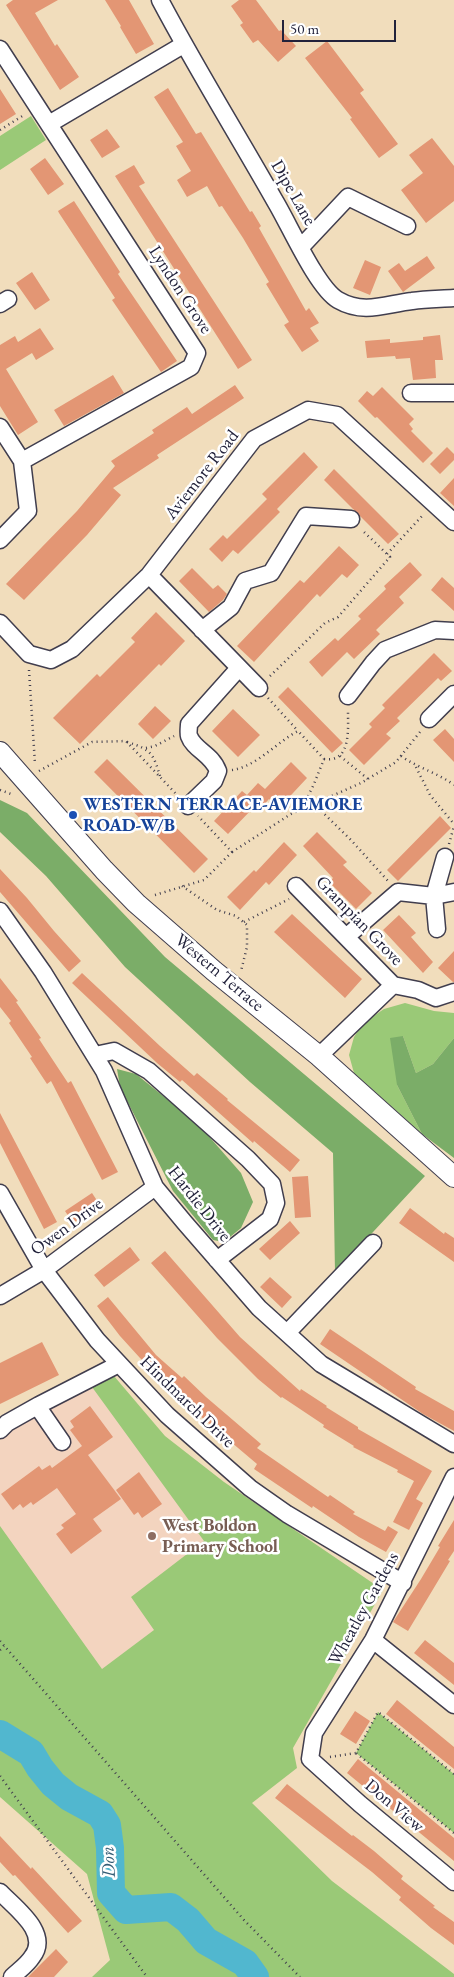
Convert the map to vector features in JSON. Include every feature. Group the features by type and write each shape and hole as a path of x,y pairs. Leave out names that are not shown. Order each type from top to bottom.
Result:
{"main road":[{"name":"Western Terrace","path":"0,752 104,870 136,903 237,989 320,1056 454,1177"}],"street":[{"name":"Dipe Lane","path":"160,0 322,285 338,300 357,307 376,309 411,301 454,298"},
{"path":"49,124 184,45"},
{"name":"Lyndon Grove","path":"0,49 196,353 191,367 22,461"},
{"path":"301,247 348,197 407,226"},
{"path":"411,393 454,387"},
{"name":"Aviemore Road","path":"28,652 51,660 72,649 149,575 254,439 308,410 337,415 454,522"},
{"path":"0,428 22,461 28,511 0,540"},
{"path":"202,630 230,607 245,581 272,573 306,516 351,519"},
{"path":"149,575 259,688"},
{"path":"0,623 28,652"},
{"path":"348,696 373,662 385,650 435,630 454,630"},
{"path":"188,806 214,781 218,771 214,761 197,747 189,737 189,724 240,668"},
{"path":"429,719 452,702"},
{"path":"437,929 434,896 445,857"},
{"name":"Grampian Grove","path":"298,888 393,985"},
{"path":"346,937 398,892 434,896 454,892"},
{"name":"Hardie Drive","path":"0,911 43,972 104,1070 155,1187 217,1260 259,1308 321,1364 454,1444"},
{"path":"320,1056 393,985 418,990 436,998 454,992"},
{"path":"95,1055 114,1051 149,1071 248,1159 272,1184 276,1203 270,1219 217,1260"},
{"name":"Owen Drive","path":"0,1296 44,1270 155,1187"},
{"name":"Hindmarch Drive","path":"0,1193 44,1270 96,1340 167,1415 250,1488 287,1514 403,1583"},
{"path":"287,1333 373,1243"},
{"path":"0,1430 6,1423 119,1364"},
{"path":"39,1405 42,1413 62,1442"},
{"name":"Wheatley Gardens","path":"310,1759 314,1733 373,1640 454,1477"},
{"path":"373,1640 454,1705"},
{"name":"Don View","path":"310,1759 360,1804 454,1882"},
{"path":"0,1892 31,1925 36,1934 37,1942 32,1957 12,1977"}],"path":[{"path":"0,130 38,107"},
{"path":"387,554 434,503"},
{"path":"348,696 347,744 340,756 331,760 324,759 259,688 324,623 338,617 390,558 351,519"},
{"path":"28,652 36,772 92,742 126,741 146,748 155,759 162,780"},
{"path":"136,903 204,880 232,852 270,827 302,809 368,779 396,762 413,743 429,719"},
{"path":"146,748 170,739 189,724"},
{"path":"218,771 237,769 256,760 282,739 298,731"},
{"path":"126,741 232,852"},
{"path":"340,756 368,779"},
{"path":"401,756 416,767 443,778 454,785"},
{"path":"302,809 324,759"},
{"path":"416,767 430,795 454,824"},
{"path":"314,804 351,840 398,892"},
{"path":"182,886 217,910 236,916 247,925 247,948 237,989"},
{"path":"244,922 294,896 298,888"},
{"path":"0,1641 244,1920 300,1977"},
{"path":"0,1650 4,1646"},
{"path":"356,1753 378,1712 454,1774"},
{"path":"310,1759 356,1753 454,1834"},
{"path":"0,1776 147,1977"}],"shaded area":[{"name":"West Boldon Primary School","path":"114,1376 165,1436 224,1482 383,1590 293,1748 297,1768 252,1802 0,1606 0,1442 2,1433"}],"green space":[{"path":"31,116 46,140 0,170 0,136"},
{"path":"0,800 27,813 165,957 425,1176 335,1273 333,1153 250,1082 125,967 46,876 0,832"},
{"path":"405,1003 434,1011 454,1013 454,1038 433,1064 416,1073 403,1036 397,1085 422,1134 354,1073 349,1055 354,1037 363,1023 384,1009"},
{"path":"403,1036 416,1073 433,1064 454,1038 454,1158 422,1134 397,1085 390,1038"},
{"path":"117,1069 136,1074 199,1125 241,1173 253,1202 241,1228 224,1242 213,1240 173,1191 120,1087"},
{"path":"114,1376 165,1436 224,1482 383,1590 293,1748 297,1768 252,1803 332,1881 454,1974 454,1977 92,1977 110,1960 87,1874 0,1797 0,1526 102,1669 154,1630 131,1597 204,1541 92,1387"},
{"path":"378,1712 454,1774 454,1833 356,1753"}],"building":[{"path":"13,0 58,0 35,13 55,46 57,44 79,77 60,90 6,5"},
{"path":"105,0 129,0 154,44 136,54"},
{"path":"239,0 256,0 279,31 281,30 296,46 278,62 258,40 253,43 240,25 243,23 231,6"},
{"path":"327,41 364,90 360,93 398,144 379,158 350,119 352,118 305,58"},
{"path":"168,88 196,134 201,132 250,212 252,211 261,226 259,228 306,311 309,308 319,323 310,328 319,341 302,352 284,325 289,322 266,284 269,282 222,206 219,207 207,186 187,197 177,180 191,171 176,146 183,142 154,97"},
{"path":"0,89 16,114 0,124"},
{"path":"107,129 120,147 102,158 90,140"},
{"path":"432,138 454,166 454,201 426,223 401,190 423,173 409,155"},
{"path":"45,158 64,184 48,195 30,169"},
{"path":"134,165 145,183 139,186 252,360 238,369 115,176"},
{"path":"74,201 120,272 118,274 177,361 161,372 112,300 115,298 59,213 58,211"},
{"path":"427,256 435,268 403,292 388,271 399,263 405,271"},
{"path":"365,260 381,267 370,295 353,288"},
{"path":"32,272 50,300 35,310 16,283"},
{"path":"40,328 54,349 36,360 32,353 6,369 38,422 18,435 0,406 0,345 15,336 18,342"},
{"path":"440,335 443,360 435,360 436,378 413,380 410,358 396,359 395,356 367,358 365,341 390,339 390,343 423,340 423,337"},
{"path":"113,375 124,393 64,426 54,410"},
{"path":"235,385 244,398 157,455 159,458 113,488 121,495 87,535 24,600 6,584 77,511 115,466 111,461 154,433 152,430 187,407 192,414"},
{"path":"382,387 414,419 409,424 413,429 411,431 433,453 423,463 377,417 375,418 358,401 367,391 373,396"},
{"path":"447,447 454,454 454,460 440,474 430,464"},
{"path":"304,452 318,467 277,509 280,512 238,554 233,550 222,562 209,549 223,535 227,539 267,499 262,494"},
{"path":"334,469 399,534 388,544 324,480"},
{"path":"454,478 454,506 440,493"},
{"path":"339,546 359,565 347,578 342,574 320,597 317,594 254,662 237,646 300,580 304,583"},
{"path":"410,562 422,575 399,597 404,603 376,630 380,634 354,659 347,652 322,677 309,662 335,638 338,641 361,619 358,616 386,589 384,586"},
{"path":"192,568 213,589 218,585 227,594 209,612 179,581"},
{"path":"442,577 454,588 454,611 431,590"},
{"path":"156,612 185,641 161,666 159,664 80,744 53,718 97,674 100,677 135,642 131,638"},
{"path":"434,653 452,671 441,681 438,678 397,718 400,721 386,734 391,738 364,765 349,750 372,727 369,724 385,708 382,705"},
{"path":"288,687 343,743 332,753 278,697"},
{"path":"155,706 171,721 153,739 138,724"},
{"path":"233,709 260,735 238,757 212,731"},
{"path":"445,729 454,739 454,762 433,740"},
{"path":"107,759 208,859 194,873 94,772"},
{"path":"291,762 307,778 279,808 269,799 258,811 254,807 228,834 214,821 242,791 247,795 258,783 265,789"},
{"path":"440,816 451,828 398,881 387,870"},
{"path":"317,832 347,862 343,865 372,893 356,909 329,882 333,878 303,846"},
{"path":"284,842 297,855 269,885 266,882 240,910 227,897 254,870 256,872"},
{"path":"0,869 81,961 69,972 0,892"},
{"path":"292,914 362,979 345,998 274,932"},
{"path":"399,915 416,933 411,937 433,962 423,973 383,930"},
{"path":"454,951 454,982 453,982 438,968"},
{"path":"82,973 194,1076 197,1073 300,1160 290,1172 254,1141 253,1143 182,1080 180,1082 157,1063 72,983"},
{"path":"0,978 18,1001 16,1002 41,1038 39,1039 68,1083 71,1081 118,1172 102,1180 51,1081 47,1084 30,1058 32,1057 9,1023 11,1021 0,1007"},
{"path":"0,1113 57,1222 44,1229 0,1143"},
{"path":"308,1176 311,1217 295,1218 292,1177"},
{"path":"92,1193 100,1205 73,1223 65,1211"},
{"path":"410,1208 444,1234 445,1232 454,1238 454,1262 399,1223"},
{"path":"290,1221 300,1233 270,1260 259,1249"},
{"path":"130,1247 140,1260 104,1287 94,1275"},
{"path":"165,1251 240,1337 300,1391 301,1389 327,1406 358,1427 358,1429 432,1471 416,1499 423,1503 409,1530 393,1522 414,1481 397,1472 398,1470 353,1447 323,1427 324,1425 281,1398 258,1379 217,1338 151,1263"},
{"path":"270,1277 292,1297 282,1308 260,1287"},
{"path":"108,1297 156,1355 182,1378 184,1376 261,1444 257,1448 328,1497 330,1495 355,1512 353,1514 385,1531 388,1526 398,1532 386,1552 359,1537 313,1506 312,1508 254,1469 257,1464 199,1415 120,1336 97,1306"},
{"path":"330,1329 416,1387 415,1389 454,1411 454,1431 423,1414 320,1344"},
{"path":"42,1342 59,1375 0,1404 0,1363"},
{"path":"90,1406 113,1437 88,1455 121,1499 93,1519 102,1531 71,1554 56,1534 64,1528 61,1525 76,1514 57,1488 33,1505 31,1502 23,1508 20,1504 13,1510 1,1494 39,1466 42,1470 50,1465 52,1468 82,1446 70,1430 74,1427 70,1421"},
{"path":"139,1472 162,1504 142,1518 138,1512 134,1515 116,1490"},
{"path":"454,1520 454,1551 448,1560 450,1561 408,1631 393,1622 421,1579"},
{"path":"425,1640 454,1663 454,1685 414,1653"},
{"path":"397,1700 454,1747 454,1769 386,1714"},
{"path":"355,1711 370,1721 356,1744 340,1734"},
{"path":"358,1759 454,1838 454,1861 347,1773"},
{"path":"287,1784 352,1836 374,1851 403,1876 401,1879 435,1906 433,1907 454,1922 454,1945 399,1900 401,1897 372,1872 275,1798"},
{"path":"0,1836 31,1869 32,1867 82,1921 68,1933 15,1875 13,1876 0,1862"},
{"path":"56,1949 68,1962 54,1977 28,1977"}],"waterway":[{"name":"Don","path":"0,1734 31,1753 53,1784 69,1797 100,1814 107,1825 110,1848 111,1893 126,1910 171,1907 188,1920 206,1941 245,1963 255,1977"}],"place":[{"name":"WESTERN TERRACE-AVIEMORE ROAD-W/B","path":"73,815"},
{"name":"West Boldon Primary School","path":"152,1536"}]}
